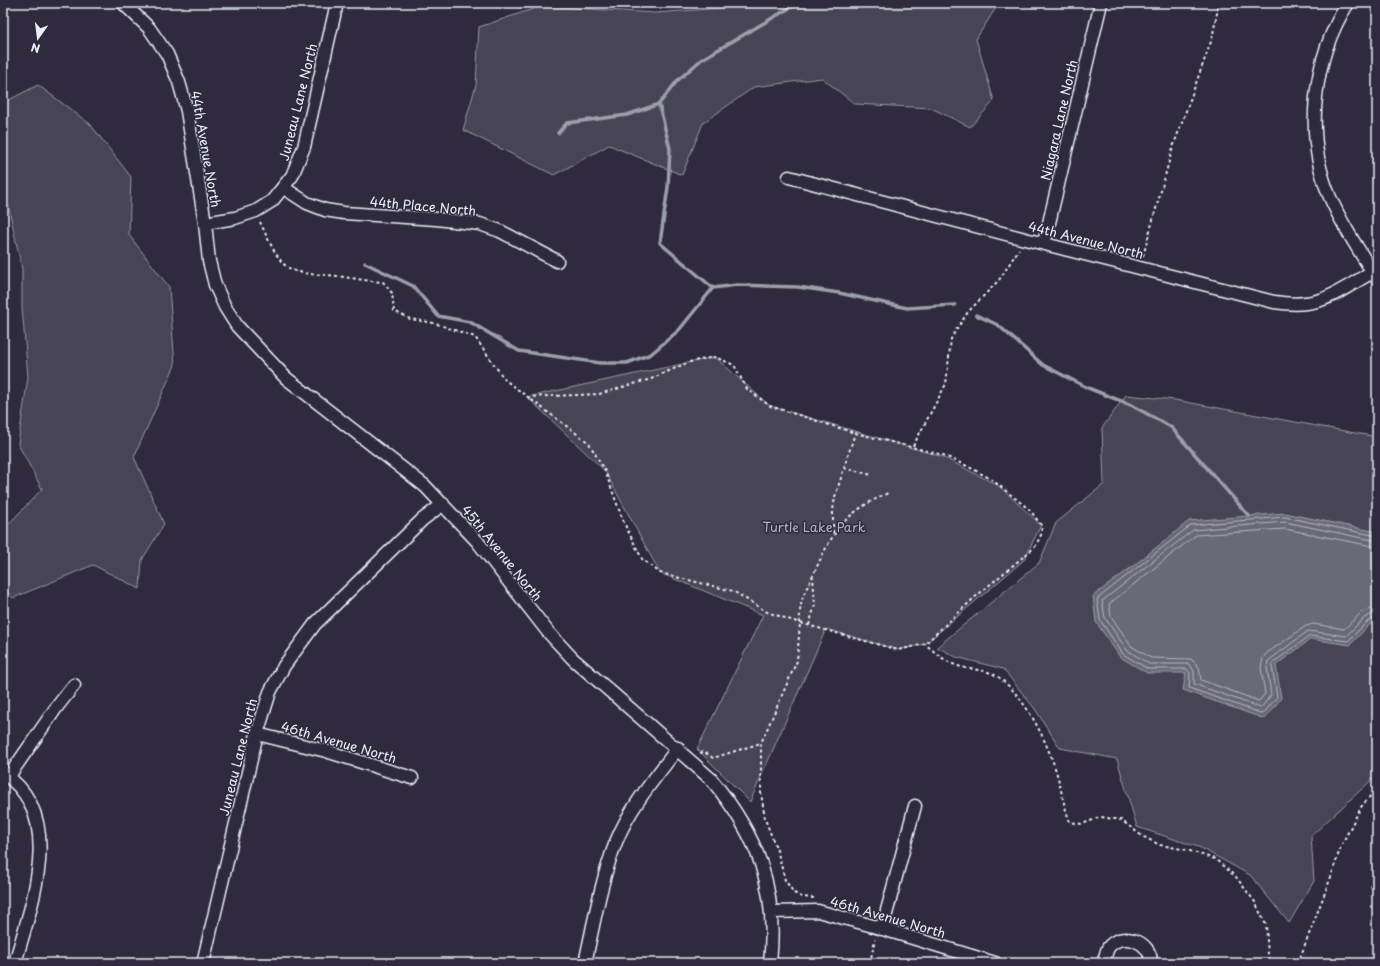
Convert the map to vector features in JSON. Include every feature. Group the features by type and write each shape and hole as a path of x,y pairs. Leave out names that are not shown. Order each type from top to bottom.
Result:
{"street":[{"name":"44th Avenue North","path":"123,3 149,28 166,54 179,82 187,111 205,223"},
{"name":"Juneau Lane North","path":"205,223 235,218 256,211 272,201 284,188 299,163 304,147 337,3"},
{"name":"Niagara Lane North","path":"1044,244 1101,3"},
{"path":"1348,3 1332,33 1321,63 1316,95 1315,129 1319,162 1329,194 1344,224 1375,276"},
{"name":"44th Avenue North","path":"789,177 1044,244 1274,302 1306,304 1322,300 1375,276"},
{"name":"44th Place North","path":"284,188 307,203 325,210 344,213 436,218 480,224 500,231 557,261"},
{"name":"45th Avenue North","path":"205,223 209,261 214,284 224,307 237,326 286,378 426,486 477,541 548,632 574,659 689,758 711,779 730,802 746,827 758,854 766,884 771,912 773,940 770,963"},
{"name":"Juneau Lane North","path":"203,963 258,734 270,692 284,666 315,624 422,520 442,504"},
{"path":"15,963 39,876 40,845 38,824 31,804 19,786 6,774 74,685"},
{"name":"46th Avenue North","path":"258,734 326,752 412,778"},
{"path":"585,963 605,877 616,842 632,810 678,748"},
{"path":"877,927 915,806"},
{"name":"46th Avenue North","path":"771,912 818,911 877,927 970,959 995,963"},
{"path":"1104,963 1108,948 1116,942 1124,939 1134,940 1142,944 1148,951 1151,963"}],"path":[{"path":"1140,268 1172,148 1212,39 1219,3"},
{"path":"256,211 277,255 288,268 302,272 338,276 362,281 382,282 392,293 394,311 410,320 434,323 475,337 505,380 527,397 589,443 605,470 624,523 642,559 660,573 734,591 767,612 800,623 898,650 925,644 974,598 1035,547 1042,533 1041,525 1030,510 991,479 969,467 944,455 913,446 855,433 770,406 747,389 734,365 714,357 690,362 651,379 599,394 527,397"},
{"path":"913,446 946,384 951,339 968,312 999,280 1025,239"},
{"path":"834,534 833,510 855,433"},
{"path":"844,468 872,475"},
{"path":"819,898 802,897 794,893 785,880 778,853 764,819 761,793 761,743 797,661 800,623 799,605 812,576 839,526 856,510 888,493"},
{"path":"809,625 815,605 812,576"},
{"path":"925,644 946,661 959,667 984,670 1000,678 1019,698 1040,731 1058,778 1064,808 1070,822 1082,824 1101,817 1121,820 1142,836 1160,845 1187,850 1215,859 1236,877 1255,902 1266,925 1268,955 1271,963"},
{"path":"689,758 704,752 714,758 761,743"},
{"path":"1298,963 1331,877 1341,846 1362,807 1377,788"},
{"path":"831,901 856,907 864,911 877,927 870,963"}],"green space":[{"path":"738,3 999,3 976,39 994,101 970,127 931,108 855,104 822,78 754,87 703,123 682,175 609,145 554,175 463,130 476,85 479,27 542,6 655,13 722,8"},
{"path":"38,85 90,124 131,177 129,235 169,287 175,365 134,457 164,524 142,560 140,589 93,565 13,598 3,588 3,530 42,489 18,444 28,377 22,308 22,269 3,174 3,103"},
{"name":"Turtle Lake Park","path":"715,357 770,406 943,457 999,486 1041,525 1024,560 925,644 898,650 826,629 750,802 697,749 763,615 660,573 605,471 527,397"},
{"path":"1126,395 1175,400 1377,437 1377,775 1311,836 1314,881 1289,923 1250,875 1201,848 1137,827 1117,759 1060,748 1035,709 1003,669 956,657 937,647 1039,563 1056,523 1104,484 1102,428"}],"water":[{"path":"1285,513 1377,532 1377,620 1369,625 1350,645 1311,639 1276,665 1281,698 1265,719 1183,690 1186,673 1147,673 1120,657 1096,622 1093,596 1189,521"}],"waterway":[{"path":"713,288 660,243 668,187 670,149 659,104 677,81 702,59 798,3"},
{"path":"558,133 567,123 627,115 659,104"},
{"path":"365,263 413,286 438,316 470,322 519,351 600,363 627,363 651,354 679,330 713,288 737,285 798,287 839,293 907,308 955,305"},
{"path":"976,315 998,325 1043,365 1088,388 1131,405 1171,427 1249,516"}]}
